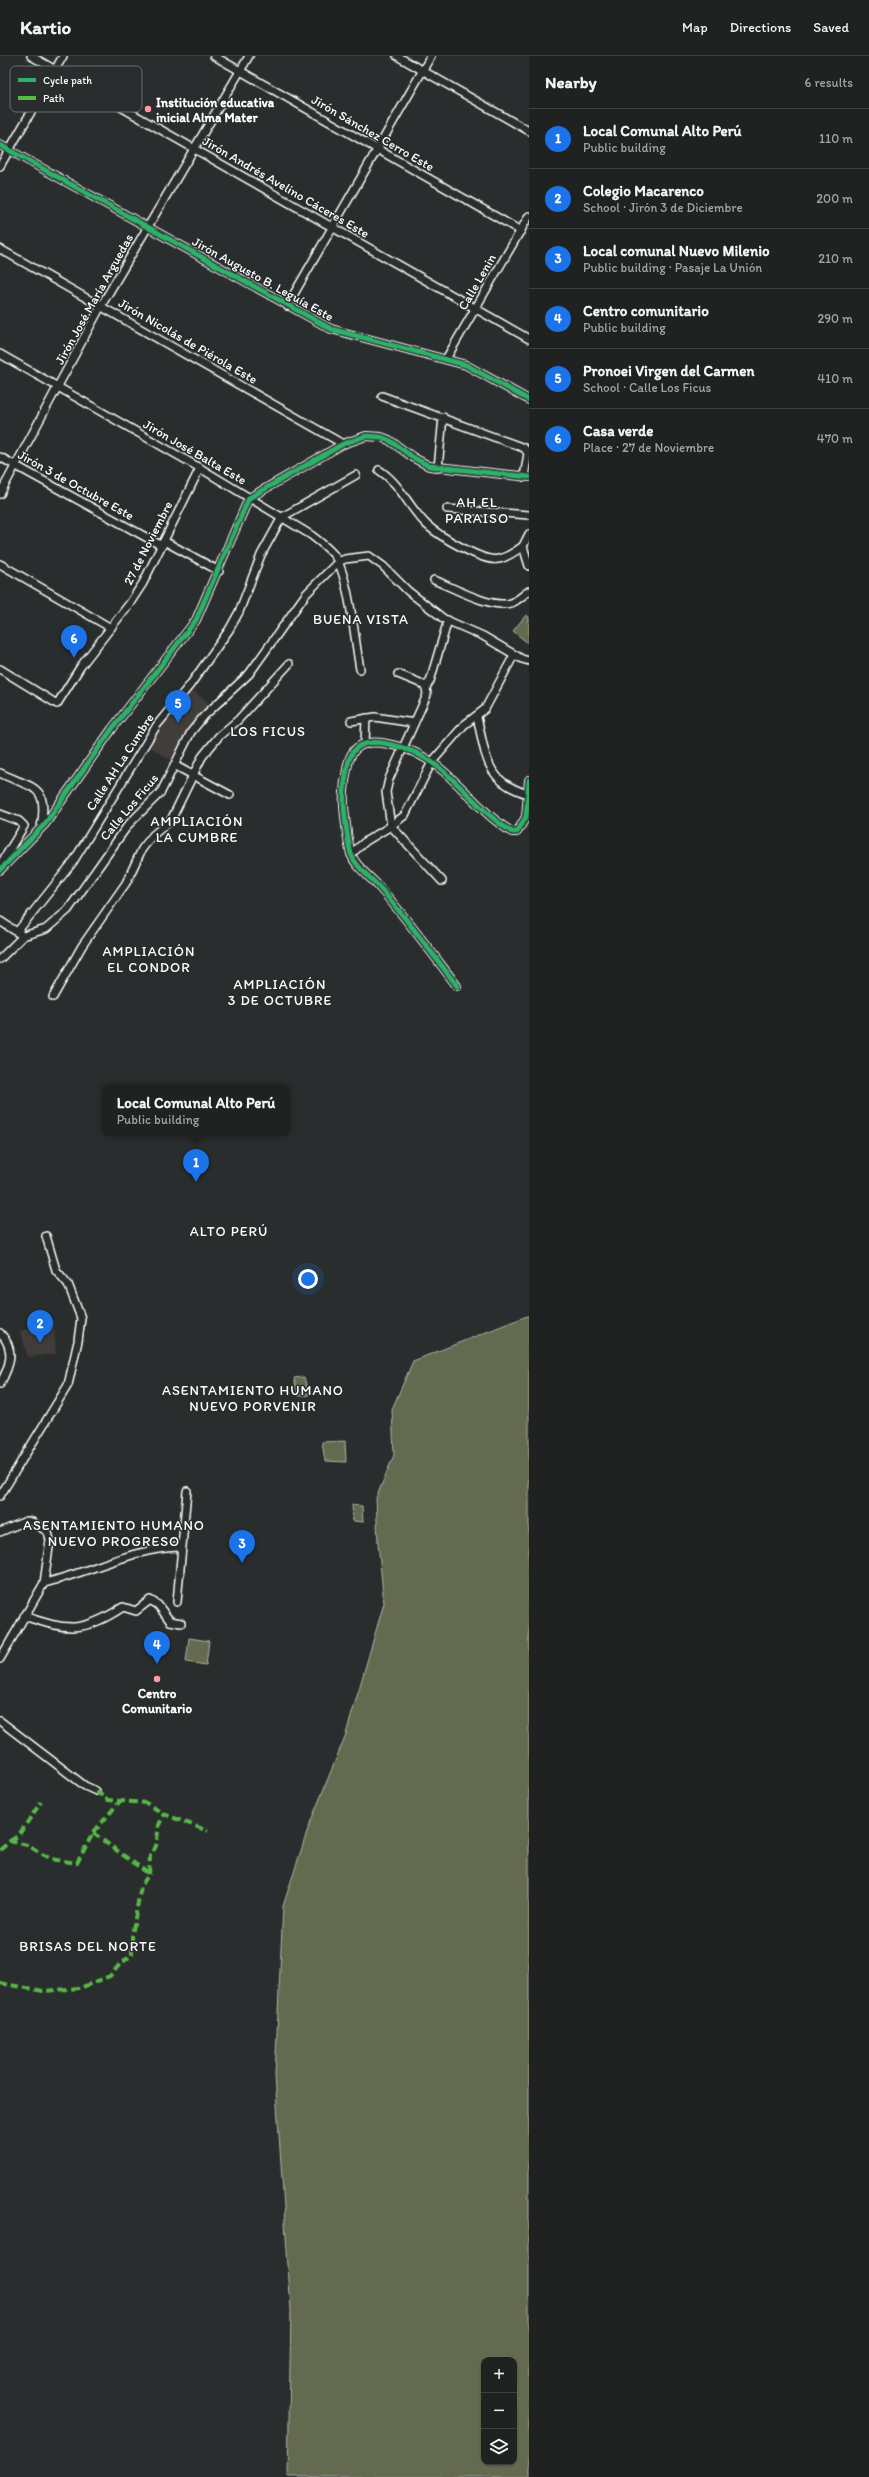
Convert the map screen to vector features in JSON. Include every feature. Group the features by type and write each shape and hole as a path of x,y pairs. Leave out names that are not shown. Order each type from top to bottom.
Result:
{"street":[{"name":"Jirón Andrés Avelino Cáceres Este","path":"31,56 48,66"},
{"path":"57,66 63,56"},
{"name":"Jirón Sánchez Cerro Este","path":"214,56 521,231"},
{"name":"Jirón José María Arguedas","path":"0,494 59,387 101,306 241,72 249,56"},
{"path":"397,56 529,130"},
{"path":"287,306 331,227 378,150 432,56"},
{"path":"0,166 31,112"},
{"name":"Jirón Andrés Avelino Cáceres Este","path":"129,112 529,339"},
{"name":"Jirón Augusto B. Leguía Este","path":"0,145 287,306 345,334 466,365 529,400"},
{"name":"Calle Lenin","path":"446,359 529,216"},
{"name":"Jirón Nicolás de Piérola Este","path":"0,249 343,444"},
{"name":"Jirón José Balta Este","path":"0,354 200,468 311,535 335,556 338,562 345,587 360,669"},
{"path":"0,870 40,828 112,729 196,620 250,498 343,444 366,436 381,437 421,462 438,468 526,477 528,450 443,417 382,396"},
{"path":"438,468 443,417"},
{"name":"Jirón 3 de Octubre Este","path":"0,457 219,571"},
{"name":"27 de Noviembre","path":"0,669 57,704 81,666 111,628 143,583 200,468"},
{"path":"379,470 392,478 428,525 467,550 487,558 498,560 523,546 529,534"},
{"path":"282,517 356,475"},
{"path":"447,509 529,515"},
{"name":"Calle AH La Cumbre","path":"20,934 73,862 157,725 190,685 229,630 239,612 261,555 282,517"},
{"path":"523,546 529,566"},
{"path":"338,562 345,559 369,556 383,566 408,591 448,620 483,636 514,655 529,661"},
{"name":"Calle Los Ficus","path":"0,959 20,934 46,929 68,910 128,824 161,792 190,732 204,716 249,674 301,600 338,562"},
{"path":"0,564 111,628"},
{"path":"434,580 487,601 502,605 513,603 529,592"},
{"path":"442,881 391,826 386,792 389,779 427,695 426,687 430,681 448,620"},
{"path":"351,854 366,840 391,826 406,815 432,762 464,725 477,717 485,709 514,655"},
{"path":"53,997 82,946 126,882 142,849 153,835 171,820 202,757 219,736 238,720 289,664"},
{"path":"398,674 426,687"},
{"path":"477,717 485,751 498,780 512,790 528,794"},
{"path":"351,721 366,718 385,718 414,723"},
{"path":"365,744 366,718"},
{"path":"457,986 380,887 358,866 351,854 342,799 351,753 365,744 376,742 403,748 432,762 447,773 481,808 512,832 517,832 522,826 526,817 529,780"},
{"path":"174,765 230,795"},
{"path":"0,773 31,786 39,792 43,807 40,828"},
{"path":"0,814 23,823 19,835 0,865"},
{"path":"0,921 20,934"},
{"path":"0,1496 68,1385 78,1341 81,1318 68,1284 56,1270 46,1236"},
{"path":"0,1333 10,1346 11,1353 7,1368 0,1384"},
{"path":"177,1602 187,1491"},
{"path":"0,1532 26,1521 39,1525 48,1532 50,1540 44,1583 0,1659"},
{"path":"44,1583 159,1547 181,1547"},
{"path":"24,1616 51,1625 75,1629 94,1624 123,1607 136,1611 150,1600 158,1605 170,1621 181,1623"},
{"path":"0,1721 85,1786 96,1791"}],"shaded area":[{"path":"191,689 211,705 187,732 170,760 146,745"},
{"path":"54,1321 56,1354 28,1357 20,1331"}],"green space":[{"path":"526,615 529,617 529,644 513,631"},
{"path":"529,1316 529,2477 288,2477 291,2310 275,2076 283,1906 310,1823 346,1734 384,1603 378,1543 376,1498 394,1455 392,1409 413,1361"},
{"path":"304,1377 309,1395 298,1396 294,1378"},
{"path":"345,1441 346,1462 325,1461 322,1442"},
{"path":"352,1505 362,1506 363,1522 353,1521"},
{"path":"189,1638 209,1641 206,1665 186,1662"}],"marked path":[{"path":"96,1791 108,1800 146,1803 164,1814 208,1831"},
{"path":"0,1850 10,1841 27,1845 51,1859 77,1863 93,1833 120,1801"},
{"path":"10,1841 18,1836 41,1802"},
{"path":"0,1983 43,1991 80,1988 110,1976 120,1964 132,1955 132,1935 141,1886 149,1874 150,1856 156,1846 159,1825 164,1814"},
{"path":"93,1833 149,1874"}],"cycle path":[{"path":"0,145 331,329 466,365 529,400"},
{"path":"0,870 45,824 112,729 196,620 249,498 343,444 366,436 381,437 389,440 414,458 429,466 529,477"},
{"path":"457,986 400,912 353,859 349,843 344,806 345,783 351,755 362,745 370,743 395,746 419,755 447,774 485,811 512,832 517,832 526,817 529,780"}],"place":[{"name":"Institución educativa inicial Alma Mater","path":"148,109"},
{"name":"Casa verde","path":"74,658"},
{"name":"Pronoei Virgen del Carmen","path":"178,723"},
{"name":"Local Comunal Alto Perú","path":"196,1182"},
{"name":"Colegio Macarenco","path":"40,1343"},
{"name":"Local comunal Nuevo Milenio","path":"242,1563"},
{"name":"Centro comunitario","path":"157,1664"},
{"name":"Centro Comunitario","path":"157,1679"}],"district":[{"name":"AH EL PARAISO","path":"477,510"},
{"name":"BUENA VISTA","path":"361,619"},
{"name":"LOS FICUS","path":"268,731"},
{"name":"AMPLIACIÓN LA CUMBRE","path":"197,830"},
{"name":"AMPLIACIÓN EL CONDOR","path":"149,960"},
{"name":"AMPLIACIÓN 3 DE OCTUBRE","path":"280,992"},
{"name":"ALTO PERÚ","path":"229,1231"},
{"name":"ASENTAMIENTO HUMANO NUEVO PORVENIR","path":"253,1398"},
{"name":"ASENTAMIENTO HUMANO NUEVO PROGRESO","path":"114,1534"},
{"name":"BRISAS DEL NORTE","path":"88,1946"}]}
